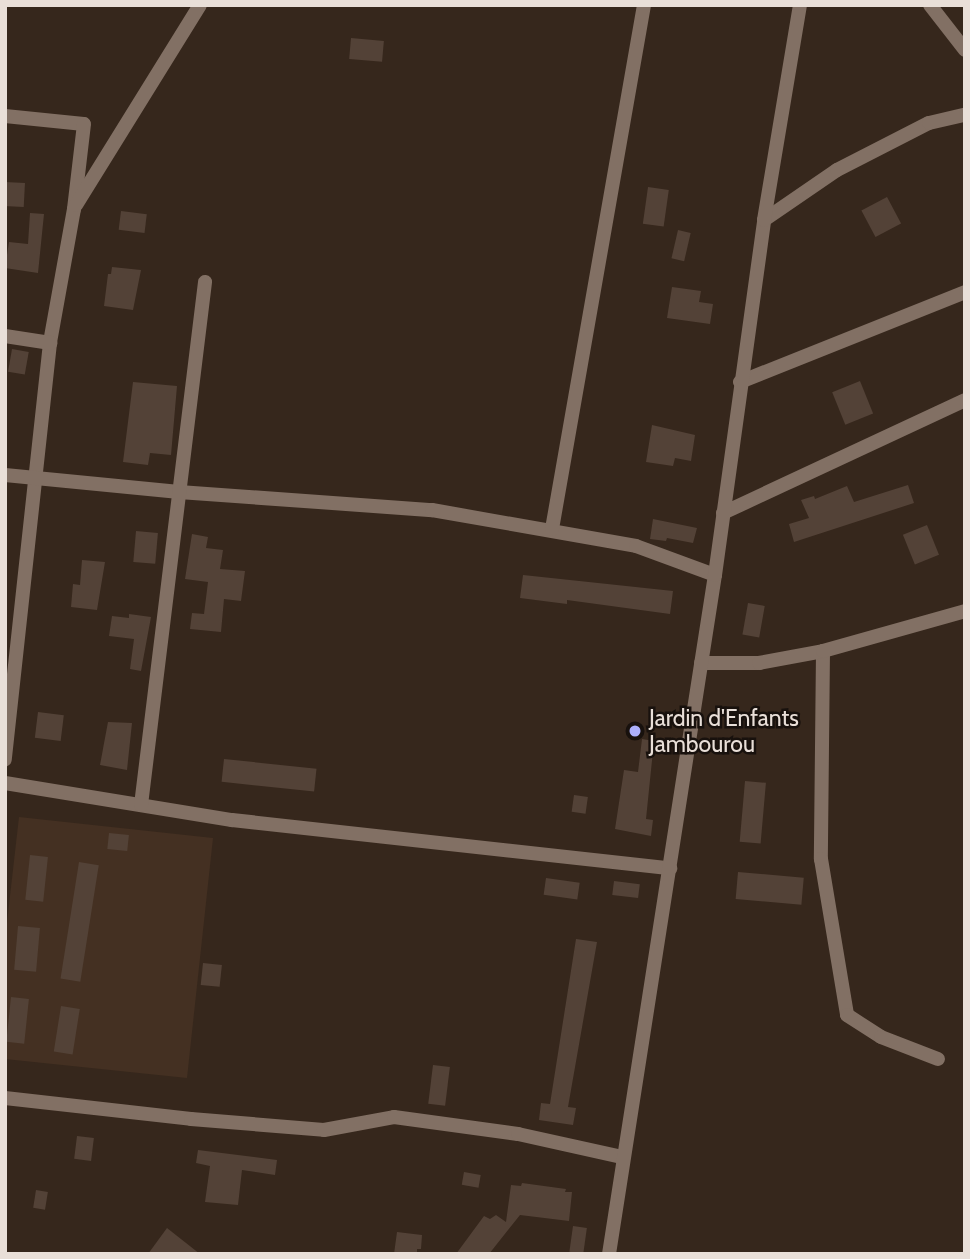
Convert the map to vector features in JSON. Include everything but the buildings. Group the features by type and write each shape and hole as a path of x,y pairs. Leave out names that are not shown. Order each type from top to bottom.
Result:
{"street":[{"path":"74,209 200,5"},
{"path":"552,529 644,5"},
{"path":"609,1254 622,1157 715,575 764,220 800,5"},
{"path":"930,5 965,50"},
{"path":"764,220 837,170 929,123 965,115"},
{"path":"5,116 84,124 74,209 50,343 5,760"},
{"path":"141,805 205,282"},
{"path":"740,383 965,292"},
{"path":"5,336 50,343"},
{"path":"723,513 965,400"},
{"path":"5,475 179,492 432,510 552,529 636,546 715,575"},
{"path":"701,663 759,663 823,650 965,611"},
{"path":"823,650 821,859 847,1015 881,1037 938,1059"},
{"path":"5,783 232,820 670,867"},
{"path":"5,1098 191,1119 324,1130 394,1117 518,1134 622,1157"}],"shaded area":[{"path":"19,817 213,838 187,1078 5,1059 5,940"}],"place":[{"name":"Jardin d'Enfants Jambourou","path":"635,731"}]}
